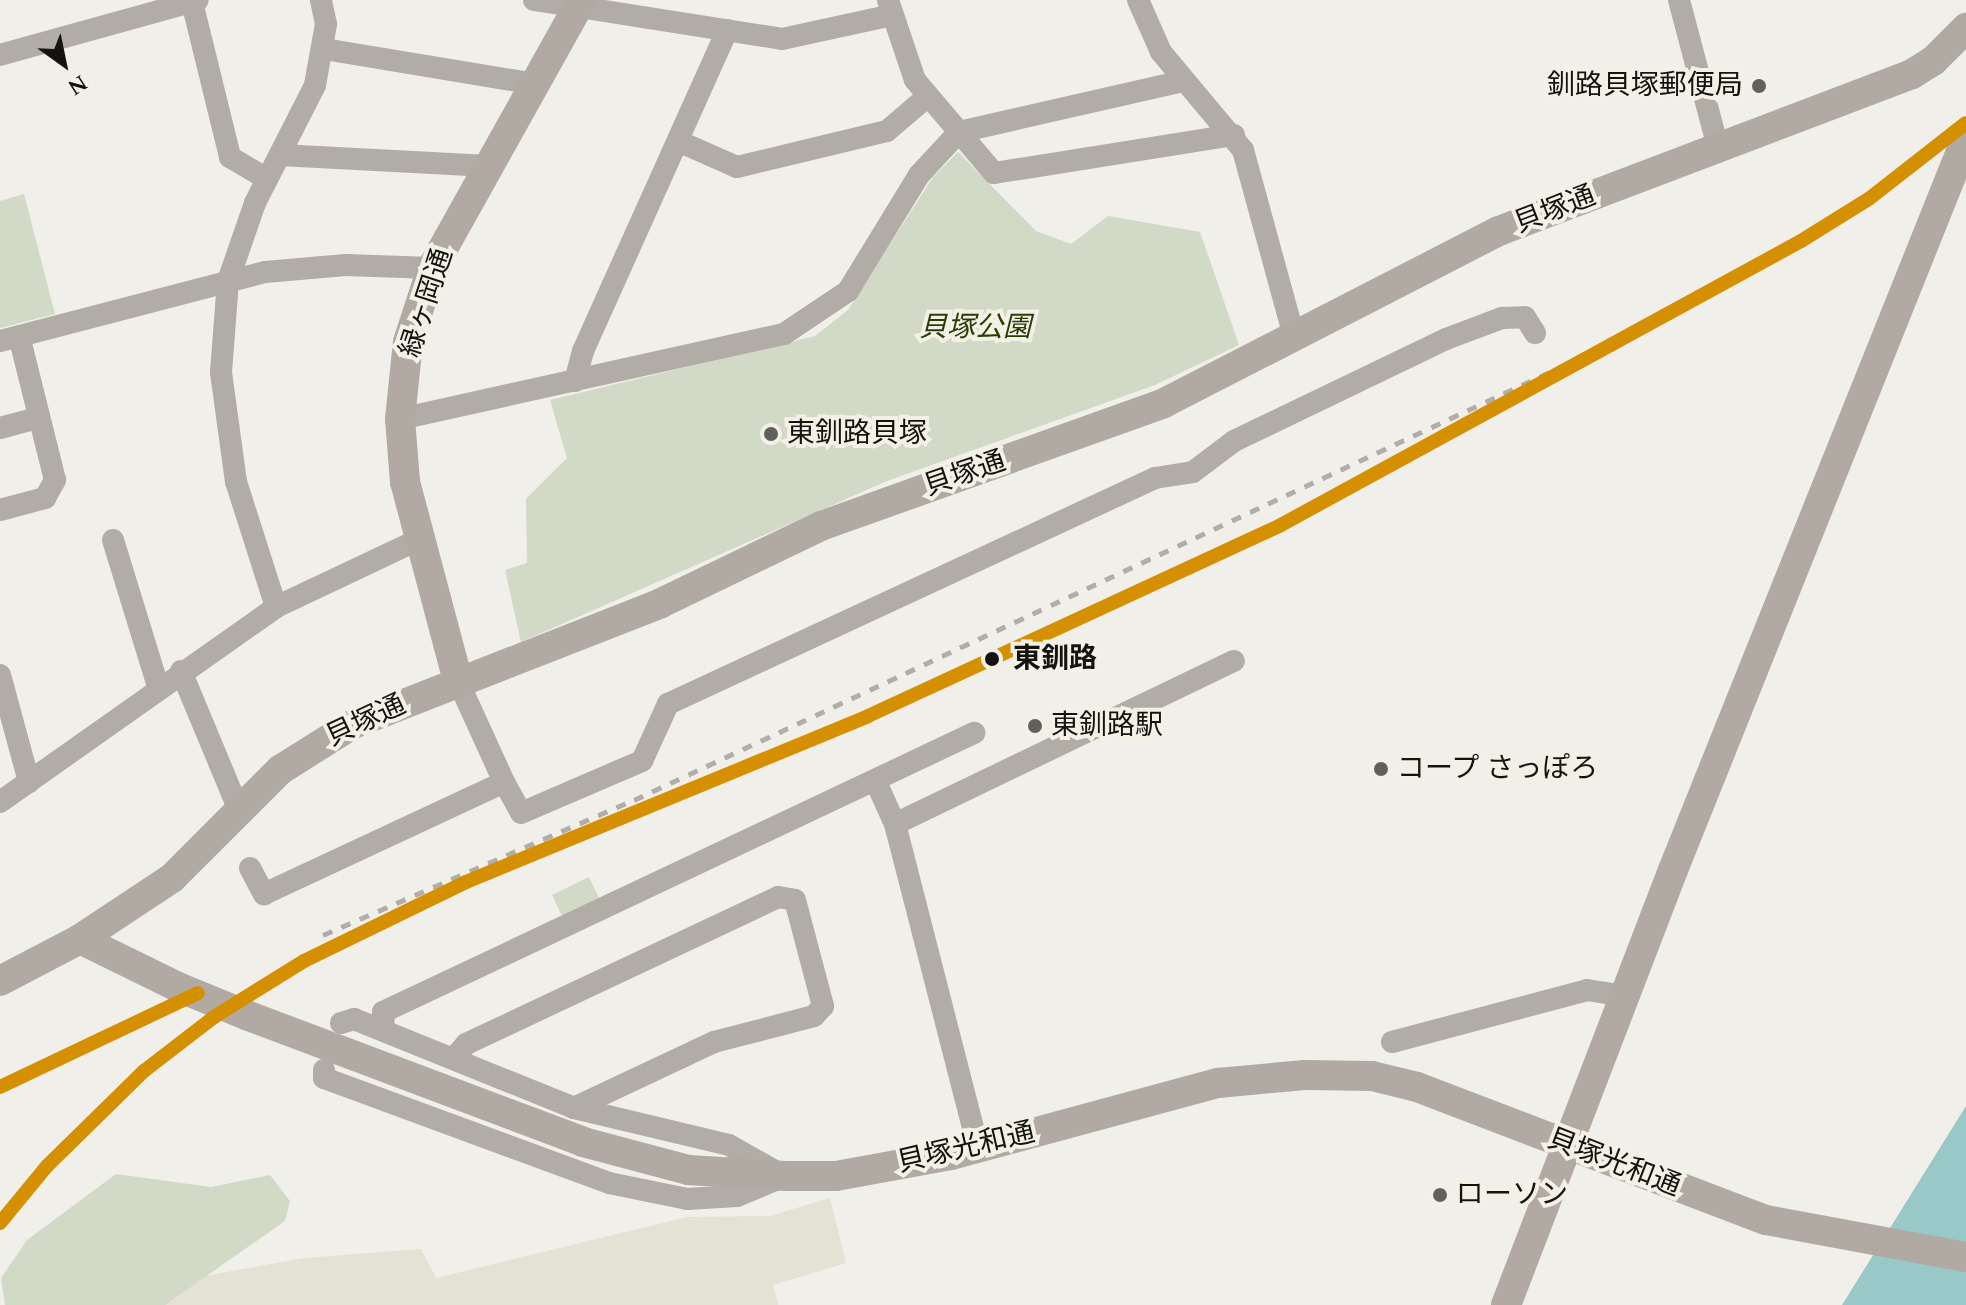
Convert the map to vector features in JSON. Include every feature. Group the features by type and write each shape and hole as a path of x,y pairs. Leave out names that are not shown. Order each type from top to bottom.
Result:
{"street":[{"path":"276,607 236,482 221,372 228,281 267,179 315,85 324,49 321,0"},
{"path":"534,0 581,3 782,39 890,7 915,80 994,173 1234,135"},
{"path":"1138,0 1161,52 1234,135 1253,172 1294,336"},
{"path":"1679,0 1718,148"},
{"path":"0,55 195,1 230,157 267,179"},
{"name":"緑ヶ岡通","path":"458,681 405,482 400,419 408,342 432,268 581,3"},
{"name":"貝塚通","path":"0,981 80,939 172,878 280,770 321,741 458,681 661,603 821,526 1164,403 1499,231 1912,74 1966,28"},
{"path":"575,381 583,351 727,30"},
{"path":"324,49 536,84"},
{"path":"400,419 784,334 827,310 871,259 919,175 959,132 1184,81"},
{"path":"678,141 737,167 887,131 928,96"},
{"path":"1506,1305 1625,996 1966,139"},
{"path":"280,155 489,166"},
{"path":"0,510 45,498 55,480 10,339 228,281 346,265 432,268"},
{"path":"458,681 521,813 642,761 668,704 1155,478 1193,472 1234,441 1446,339 1502,318 1525,317 1535,333"},
{"path":"0,428 37,418"},
{"path":"113,540 158,686"},
{"path":"0,802 158,686 276,607 418,540"},
{"path":"895,824 1234,661"},
{"path":"181,671 239,810"},
{"path":"0,675 29,782"},
{"path":"384,1031 383,1012 876,782 974,733"},
{"path":"250,868 264,894 504,782"},
{"path":"876,782 895,824 978,1147"},
{"path":"454,1058 466,1044 778,897 795,900 823,1006 814,1016 714,1042 574,1108"},
{"name":"貝塚光和通","path":"80,939 178,987 246,1015 583,1142 688,1170 836,1176 978,1147 1218,1083 1335,1074 1417,1087 1766,1220 1863,1242 1966,1257"},
{"path":"1392,1042 1587,990 1625,996"},
{"path":"341,1023 354,1019 574,1108 729,1145 785,1176"},
{"path":"324,1070 324,1078 609,1183 687,1199 737,1196 785,1176"}],"shaded area":[{"path":"830,1198 846,1263 773,1285 778,1305 153,1305 193,1278 305,1258 421,1249 436,1278 687,1217 770,1216"}],"green space":[{"name":"貝塚公園","path":"958,152 1036,231 1071,244 1108,216 1200,232 1239,345 1155,385 887,481 521,642 505,570 527,563 526,499 567,458 550,400 815,336 848,310 933,177"},
{"path":"24,194 55,314 0,328 0,201"},
{"path":"589,877 601,902 564,920 552,895"},
{"path":"116,1174 211,1187 270,1175 290,1201 285,1221 165,1305 5,1305 1,1278 27,1240"}],"water":[{"path":"1966,1106 1966,1305 1842,1305"}],"railway":[{"path":"323,935 634,800 1582,357"},
{"path":"0,1223 100,1110 179,1042 304,961 426,901"}],"transit line":[{"path":"0,1223 47,1166 144,1071 214,1017 304,961 466,882 868,716 1279,526 1801,241 1870,198 1966,123"},
{"path":"0,1087 198,993"}],"place":[{"name":"釧路貝塚郵便局","path":"1759,86"},
{"name":"東釧路貝塚","path":"771,434"},
{"name":"東釧路","path":"992,659"},
{"name":"東釧路駅","path":"1035,726"},
{"name":"コープ さっぽろ","path":"1381,769"},
{"name":"ローソン","path":"1440,1195"}]}
